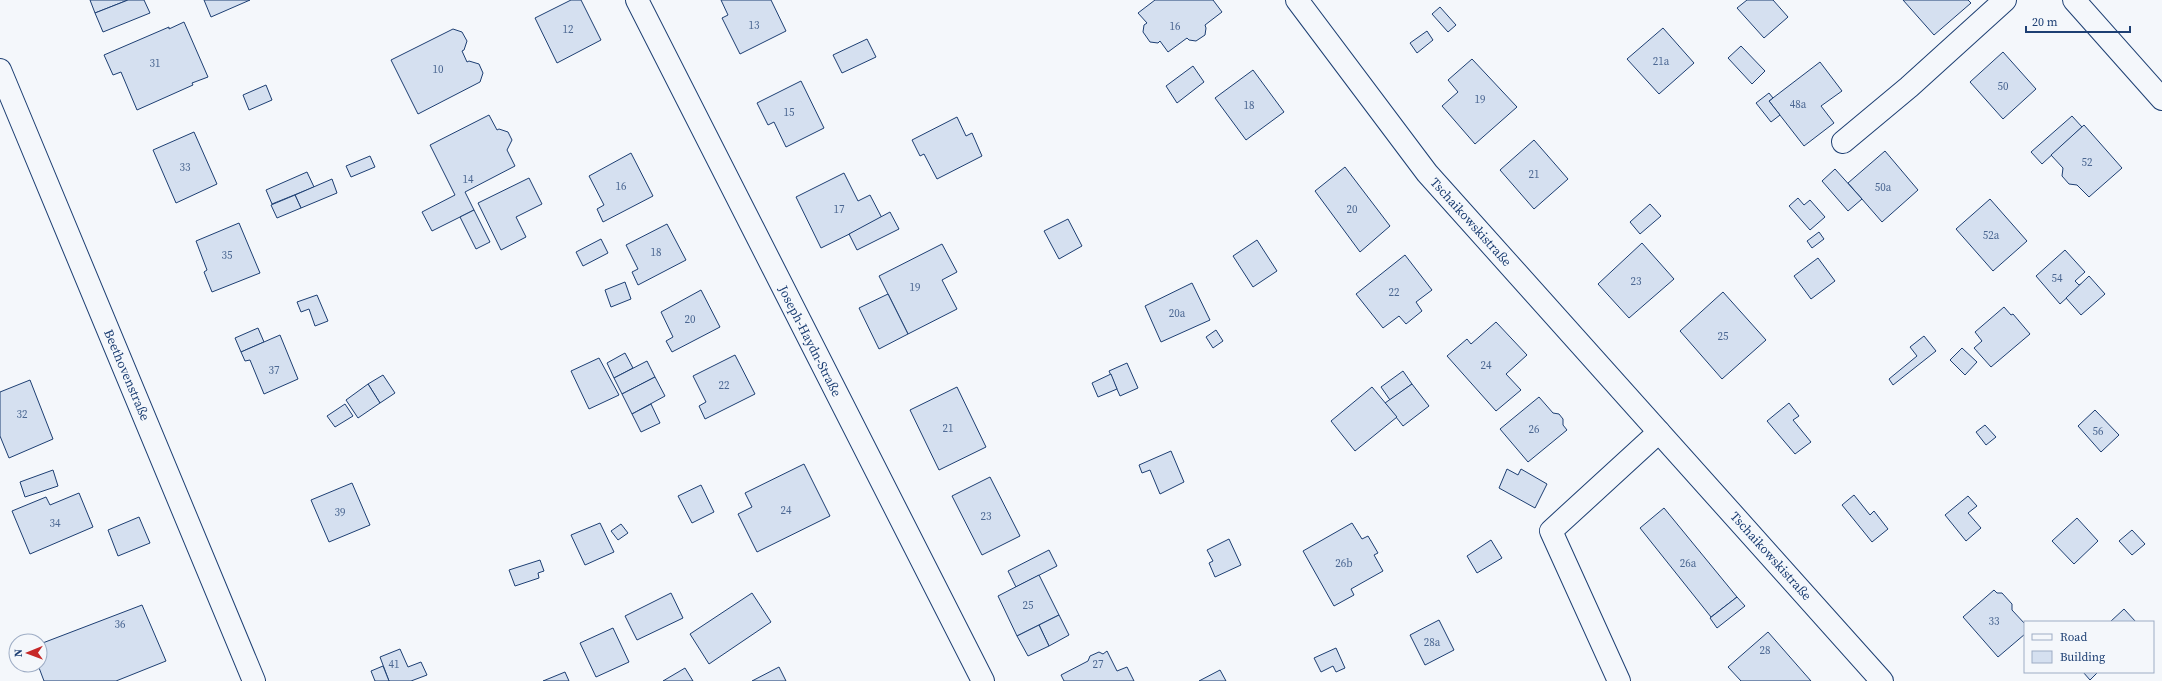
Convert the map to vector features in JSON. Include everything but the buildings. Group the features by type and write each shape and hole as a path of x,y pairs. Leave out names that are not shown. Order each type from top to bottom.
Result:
{"street":[{"name":"Joseph-Haydn-Straße","path":"637,0 983,681"},
{"name":"Tschaikowskistraße","path":"1297,0 1427,173 1882,681"},
{"path":"1843,142 1909,87 2005,0"},
{"path":"2074,0 2162,99"},
{"name":"Beethovenstraße","path":"0,70 254,681"},
{"path":"1619,681 1551,531 1659,432"}]}
